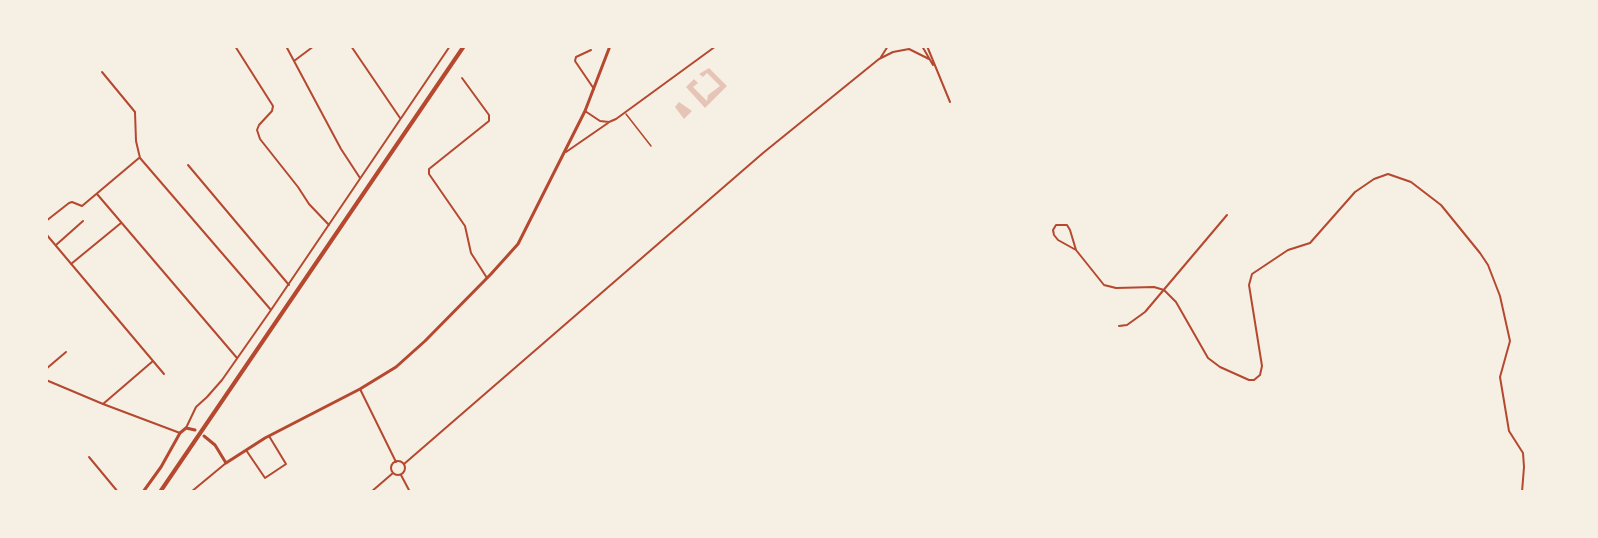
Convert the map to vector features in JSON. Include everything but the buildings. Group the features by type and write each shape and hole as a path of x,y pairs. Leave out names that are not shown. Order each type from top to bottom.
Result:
{"main road":[{"path":"160,492 464,46"}],"street":[{"path":"235,46 273,106 270,114 257,130 260,139 309,204 329,225"},
{"path":"286,46 341,149 360,178"},
{"path":"294,61 314,46"},
{"path":"351,46 401,119"},
{"path":"143,492 161,467 180,433 186,429 196,407 207,398 289,285 450,46"},
{"path":"191,492 226,463 268,436 360,389 396,367 487,278 518,244 566,152 585,111 610,46"},
{"path":"566,152 625,113 716,46"},
{"path":"879,59 888,46"},
{"path":"922,46 936,70"},
{"path":"927,46 951,102"},
{"path":"404,464 754,160 879,59 893,52 910,48 929,59"},
{"path":"591,50 576,57 575,61 594,89"},
{"path":"102,72 135,112 136,141 140,158 271,310"},
{"path":"462,78 489,115 489,121 429,169 429,174 465,226 471,253 487,278"},
{"path":"585,111 600,121 609,122"},
{"path":"46,220 69,202 82,206 140,158"},
{"path":"188,165 289,285"},
{"path":"1076,250 1067,225 1056,225 1053,230 1054,235 1058,240 1076,250 1104,285 1116,288 1154,287 1164,290 1176,302 1208,357 1220,367 1254,380 1260,375 1262,366 1249,285 1252,274 1288,250 1310,243 1355,192 1374,179 1388,174 1411,182 1441,205 1480,253 1488,265 1500,296 1509,341 1500,377 1509,431 1521,448 1524,459 1522,492"},
{"path":"97,195 237,358"},
{"path":"1119,326 1137,319 1227,215"},
{"path":"56,245 83,221"},
{"path":"71,264 121,223"},
{"path":"46,234 164,374"},
{"path":"46,369 66,352"},
{"path":"103,404 153,361"},
{"path":"46,380 180,433"},
{"path":"360,389 396,462 404,464"},
{"path":"186,429 195,430"},
{"path":"204,436 214,445 226,463"},
{"path":"246,450 265,478 286,464 268,436"},
{"path":"89,458 118,492"},
{"path":"393,473 392,467 396,462"},
{"path":"401,475 405,470 404,464"},
{"path":"393,473 401,475 410,492"},
{"path":"371,492 393,473"}],"lane":[{"path":"625,113 651,146"}]}
